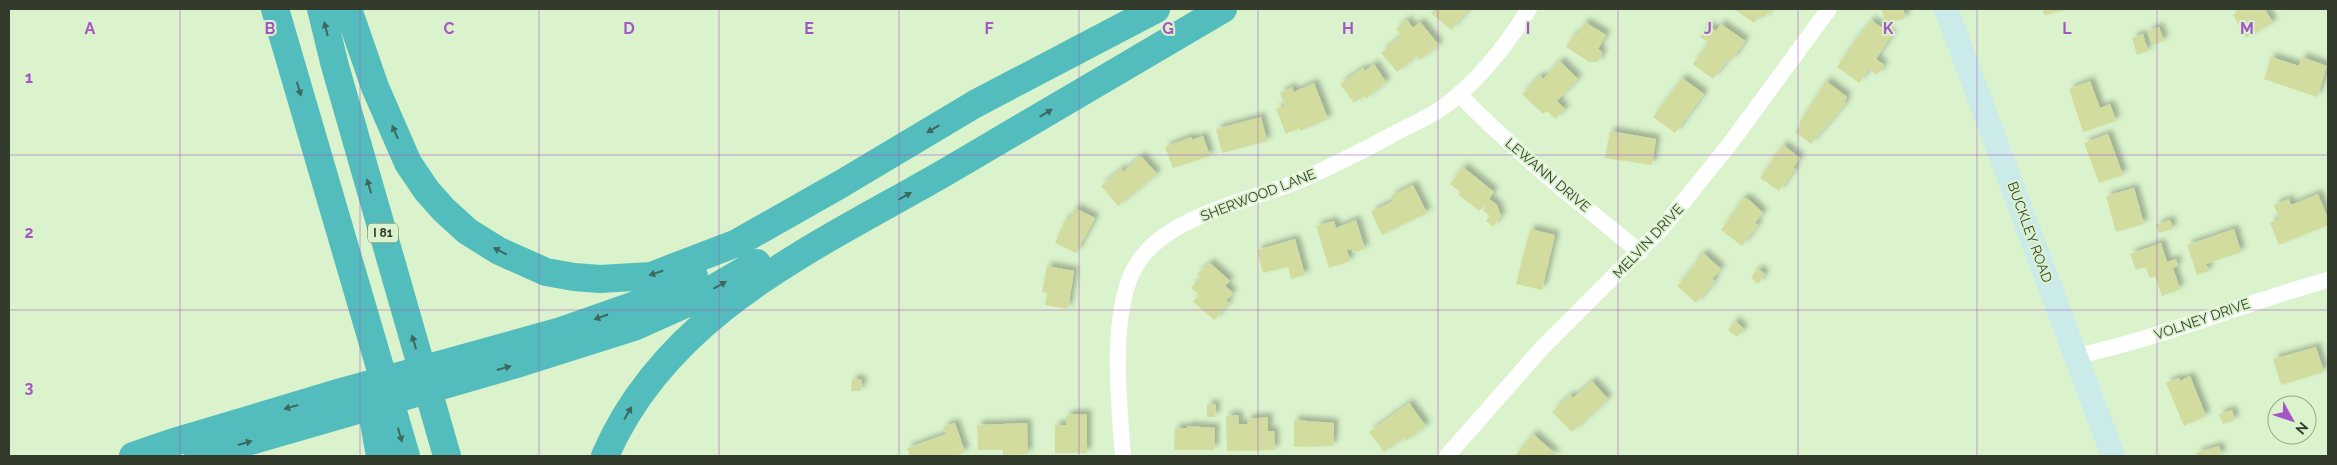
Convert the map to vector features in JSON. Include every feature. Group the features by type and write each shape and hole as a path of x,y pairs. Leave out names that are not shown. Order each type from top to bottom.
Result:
{"highway":[{"path":"276,9 406,456"},
{"name":"I 81","path":"321,9 338,76 447,456"},
{"path":"348,9 375,88 408,163 427,191 444,210 467,231 499,251 546,272 574,278 600,279 652,276 737,243 842,184 975,104 1156,9"},
{"path":"1086,47 1137,9"},
{"path":"605,456 612,440 644,385 671,354 718,310 772,272 1223,9"},
{"path":"451,372 641,303 711,267 842,184"},
{"path":"338,220 380,456"},
{"path":"133,456 171,443 340,404 451,372 634,326 690,302 781,249 863,220"},
{"path":"198,456 340,404"}],"street":[{"name":"SHERWOOD LANE","path":"1123,456 1118,347 1125,293 1133,272 1144,254 1168,233 1214,211 1299,180 1351,157 1441,108 1472,83 1512,36 1529,9"},
{"name":"MELVIN DRIVE","path":"1447,456 1542,349 1663,227 1729,145 1829,9"},
{"name":"BUCKLEY ROAD","path":"1946,9 2113,456"},
{"name":"LEWANN DRIVE","path":"1459,94 1490,126 1553,181 1640,252"},
{"name":"VOLNEY DRIVE","path":"2076,356 2122,347 2275,294 2328,280"}],"building":[{"path":"1435,9 1469,9 1451,30 1431,13"},
{"path":"1734,9 1771,9 1764,18 1760,15 1754,23"},
{"path":"1881,9 1903,9 1906,18 1886,24"},
{"path":"2042,9 2066,9 2066,10 2044,15"},
{"path":"2234,9 2265,9 2273,23 2246,38 2233,15 2237,13"},
{"path":"1407,20 1413,28 1420,22 1439,45 1420,60 1417,56 1397,72 1381,53 1401,36 1396,29"},
{"path":"1871,20 1892,35 1876,59 1884,65 1877,75 1869,69 1859,83 1837,67"},
{"path":"1585,22 1606,35 1598,49 1602,52 1602,55 1598,62 1589,62 1566,47"},
{"path":"1721,24 1745,41 1731,61 1728,59 1713,79 1693,64 1708,42 1700,37 1708,26 1716,31"},
{"path":"2159,27 2164,41 2153,45 2148,31"},
{"path":"2143,34 2148,51 2137,55 2132,38"},
{"path":"2271,57 2299,66 2302,57 2327,66 2317,97 2264,79"},
{"path":"1560,61 1578,79 1557,101 1565,109 1555,119 1547,111 1543,114 1522,94 1540,76 1543,79"},
{"path":"1374,64 1386,82 1366,99 1364,96 1354,103 1340,84 1363,68 1365,71"},
{"path":"1682,78 1704,94 1675,133 1653,117"},
{"path":"1826,81 1847,97 1844,102 1846,103 1811,144 1795,132"},
{"path":"2090,81 2100,108 2110,104 2116,121 2083,132 2069,89"},
{"path":"1314,83 1328,119 1300,131 1299,128 1286,134 1276,109 1285,106 1280,93 1292,87 1294,92"},
{"path":"1261,117 1267,141 1222,153 1216,129"},
{"path":"1610,131 1656,139 1652,165 1605,158"},
{"path":"2108,134 2123,175 2099,183 2084,143"},
{"path":"1203,136 1210,156 1173,168 1165,147 1191,137 1192,140"},
{"path":"1783,145 1800,158 1793,168 1795,169 1779,191 1760,178"},
{"path":"1141,156 1157,174 1118,206 1101,186 1121,169 1123,172"},
{"path":"1463,167 1494,192 1489,199 1497,205 1501,216 1493,227 1486,221 1490,216 1483,210 1484,206 1479,211 1458,194 1460,192 1450,184"},
{"path":"1413,185 1427,213 1382,235 1371,212 1393,201 1391,196"},
{"path":"2134,188 2144,224 2116,232 2106,196"},
{"path":"2318,194 2328,219 2328,225 2279,245 2270,223 2279,219 2274,205 2289,199 2291,205"},
{"path":"1743,198 1748,199 1763,213 1755,223 1758,225 1742,246 1721,230"},
{"path":"1075,208 1095,218 1076,253 1055,243 1066,218 1069,220"},
{"path":"1356,220 1365,249 1353,253 1352,249 1347,250 1350,261 1329,268 1316,226 1334,221 1336,228"},
{"path":"2170,220 2173,229 2159,233 2156,225"},
{"path":"1530,229 1555,235 1542,290 1516,284"},
{"path":"2234,229 2241,252 2206,264 2209,271 2197,275 2187,245"},
{"path":"1295,239 1305,275 1291,279 1288,267 1263,273 1257,250"},
{"path":"2161,243 2167,262 2176,259 2178,266 2173,268 2180,289 2162,296 2155,276 2150,278 2146,267 2136,270 2130,254"},
{"path":"1703,253 1721,269 1712,279 1715,281 1696,303 1677,286"},
{"path":"1210,263 1230,281 1225,286 1233,293 1226,301 1229,303 1214,320 1193,302 1199,295 1191,288 1201,277 1197,274"},
{"path":"1047,266 1074,271 1068,309 1045,305 1047,293 1042,292"},
{"path":"1758,269 1765,274 1758,284 1751,278"},
{"path":"1735,321 1744,329 1737,337 1728,330"},
{"path":"2316,347 2324,372 2281,385 2273,359"},
{"path":"2190,376 2206,416 2184,426 2166,383 2179,378 2180,381"},
{"path":"852,379 862,380 861,391 851,391"},
{"path":"1592,381 1608,399 1572,432 1552,412 1570,395 1573,398"},
{"path":"1409,403 1426,426 1406,441 1404,438 1384,452 1369,432"},
{"path":"1207,404 1216,405 1215,417 1207,417"},
{"path":"2232,410 2235,420 2223,424 2219,414"},
{"path":"1087,414 1087,453 1055,453 1055,425 1066,425 1066,415"},
{"path":"1238,415 1239,424 1248,424 1247,419 1268,417 1268,431 1274,431 1275,450 1227,451 1226,416"},
{"path":"1294,420 1334,423 1333,446 1294,447"},
{"path":"955,423 965,452 955,456 910,456 907,448 946,434 943,427"},
{"path":"1027,423 1028,454 1003,455 1003,450 978,450 977,425"},
{"path":"1187,426 1215,428 1214,450 1174,450 1175,428 1187,428"},
{"path":"1533,434 1551,450 1557,456 1515,456"},
{"path":"2219,446 2222,456 2197,456 2196,453"}]}
